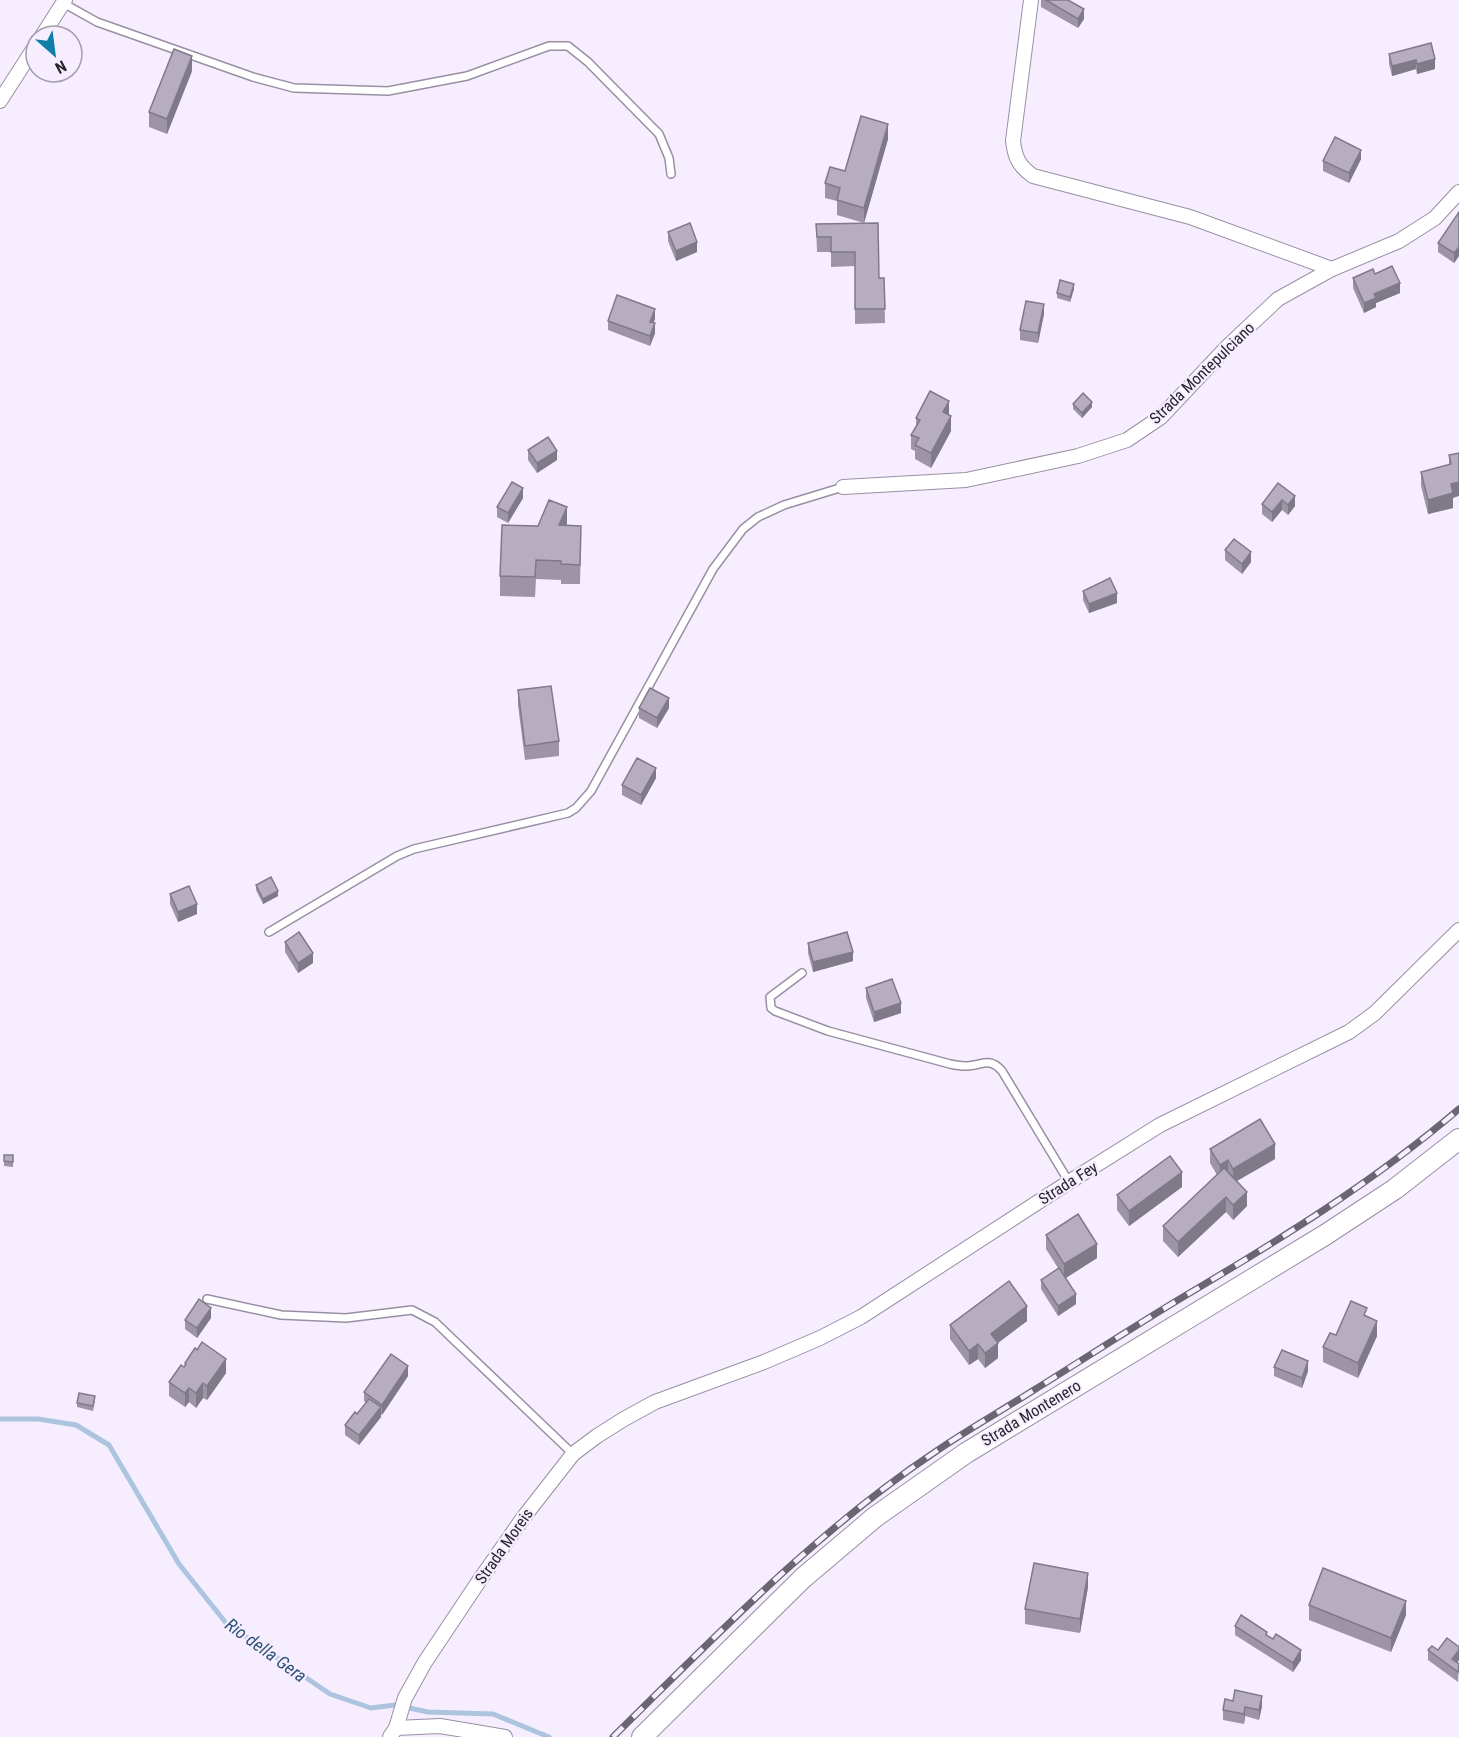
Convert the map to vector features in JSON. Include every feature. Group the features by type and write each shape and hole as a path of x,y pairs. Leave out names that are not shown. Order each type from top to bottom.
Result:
{"main road":[{"name":"Strada Montenero","path":"642,1737 803,1578 875,1517 966,1453 1325,1235 1395,1189 1459,1139"}],"street":[{"path":"1031,0 1013,141 1014,156 1021,167 1033,176 1191,217 1332,269"},
{"path":"50,24 64,2"},
{"path":"0,101 24,64"},
{"name":"Strada Montepulciano","path":"843,487 966,480 1078,456 1127,440 1161,417 1228,346 1278,299 1332,269 1399,241 1435,218 1459,192"},
{"name":"Strada Fey","path":"655,1402 764,1362 861,1317 1069,1182 1170,1120 1349,1032 1375,1013 1459,930"},
{"name":"Strada Moreis","path":"505,1737 440,1726 393,1732 405,1698 425,1662 523,1518 573,1454 624,1419 655,1402"}],"lane":[{"path":"64,2 97,22 294,88 388,91 467,76 549,46 568,46 588,62 660,134 669,158 671,174"},
{"path":"269,932 397,856 414,849 568,813 576,808 591,791 712,569 743,529 758,517 784,505 843,487"},
{"path":"802,972 770,997 771,1008 774,1011 828,1031 950,1064 964,1066 988,1062 996,1065 1002,1071 1069,1182"},
{"path":"207,1299 280,1315 346,1318 412,1310 435,1322 573,1454"}],"building":[{"path":"1046,0 1068,0 1084,9 1078,19"},
{"path":"1431,43 1435,59 1417,64 1416,60 1392,66 1389,54"},
{"path":"174,49 192,56 167,119 149,112"},
{"path":"861,116 888,124 864,208 837,200 840,188 825,183 830,167 845,171"},
{"path":"1335,137 1361,150 1349,173 1323,161"},
{"path":"1459,212 1459,247 1454,253 1438,243"},
{"path":"690,223 697,242 676,251 668,232"},
{"path":"878,223 879,278 884,278 885,309 855,309 855,252 831,252 831,237 817,237 816,224"},
{"path":"1392,266 1400,283 1374,294 1376,298 1364,303 1353,278 1373,269 1375,274"},
{"path":"1060,280 1074,284 1070,297 1057,293"},
{"path":"617,295 655,309 650,322 655,323 650,336 608,321"},
{"path":"1026,301 1044,304 1038,333 1020,330"},
{"path":"930,391 949,401 943,412 951,416 931,453 915,445 919,438 911,435 920,420 916,418"},
{"path":"1083,393 1092,402 1082,413 1073,404"},
{"path":"548,437 557,451 537,463 528,450"},
{"path":"1459,453 1459,482 1451,484 1453,493 1428,500 1421,472 1451,464 1449,455"},
{"path":"512,482 523,488 508,513 497,507"},
{"path":"1278,483 1295,496 1288,505 1282,500 1272,512 1262,504"},
{"path":"549,500 567,507 559,525 581,526 580,565 561,564 561,561 536,560 535,577 500,576 502,525 538,526"},
{"path":"1234,539 1251,552 1242,564 1225,550"},
{"path":"1110,578 1117,593 1089,604 1083,591"},
{"path":"551,686 559,741 525,746 518,690"},
{"path":"650,688 669,698 657,718 639,708"},
{"path":"637,758 656,768 641,795 622,785"},
{"path":"271,877 278,891 263,899 256,885"},
{"path":"189,886 197,904 178,912 170,894"},
{"path":"299,932 313,953 298,963 285,942"},
{"path":"847,932 853,952 813,962 808,943"},
{"path":"892,979 901,1003 874,1012 866,988"},
{"path":"1260,1119 1275,1144 1233,1169 1228,1160 1220,1165 1210,1149"},
{"path":"4,1155 13,1155 13,1162 4,1161"},
{"path":"1170,1156 1182,1172 1129,1211 1117,1195"},
{"path":"1224,1168 1247,1192 1233,1205 1226,1197 1178,1242 1163,1226"},
{"path":"1078,1214 1097,1244 1064,1264 1046,1235"},
{"path":"1059,1268 1076,1294 1058,1306 1041,1280"},
{"path":"1009,1281 1027,1306 991,1334 998,1343 985,1353 978,1344 969,1351 950,1325"},
{"path":"199,1299 211,1308 197,1328 185,1320"},
{"path":"1351,1301 1367,1308 1364,1315 1377,1321 1358,1363 1323,1347 1330,1333 1336,1335"},
{"path":"202,1342 226,1359 207,1386 203,1383 196,1393 189,1388 185,1393 169,1382 181,1365 184,1367 195,1348 197,1350"},
{"path":"1282,1350 1308,1361 1302,1378 1274,1367"},
{"path":"391,1354 408,1366 382,1405 364,1392"},
{"path":"79,1393 95,1396 93,1406 77,1403"},
{"path":"369,1399 381,1407 359,1435 345,1425"},
{"path":"1034,1563 1088,1573 1080,1619 1025,1609"},
{"path":"1323,1568 1406,1601 1391,1638 1309,1605"},
{"path":"1241,1615 1267,1632 1266,1635 1273,1639 1276,1634 1301,1650 1293,1663 1235,1626"},
{"path":"1447,1638 1459,1647 1452,1659 1459,1664 1458,1672 1428,1650 1432,1646 1438,1650"},
{"path":"1235,1690 1262,1696 1259,1710 1245,1707 1244,1714 1223,1710 1225,1699 1233,1701"}],"waterway":[{"name":"Rio della Gera","path":"0,1419 38,1419 76,1425 109,1445 179,1564 226,1623 330,1694 371,1708 395,1705 428,1712 493,1714 549,1737"}],"railway":[{"path":"613,1737 767,1587 848,1516 891,1483 959,1436 1255,1254 1360,1186 1459,1109"}]}
